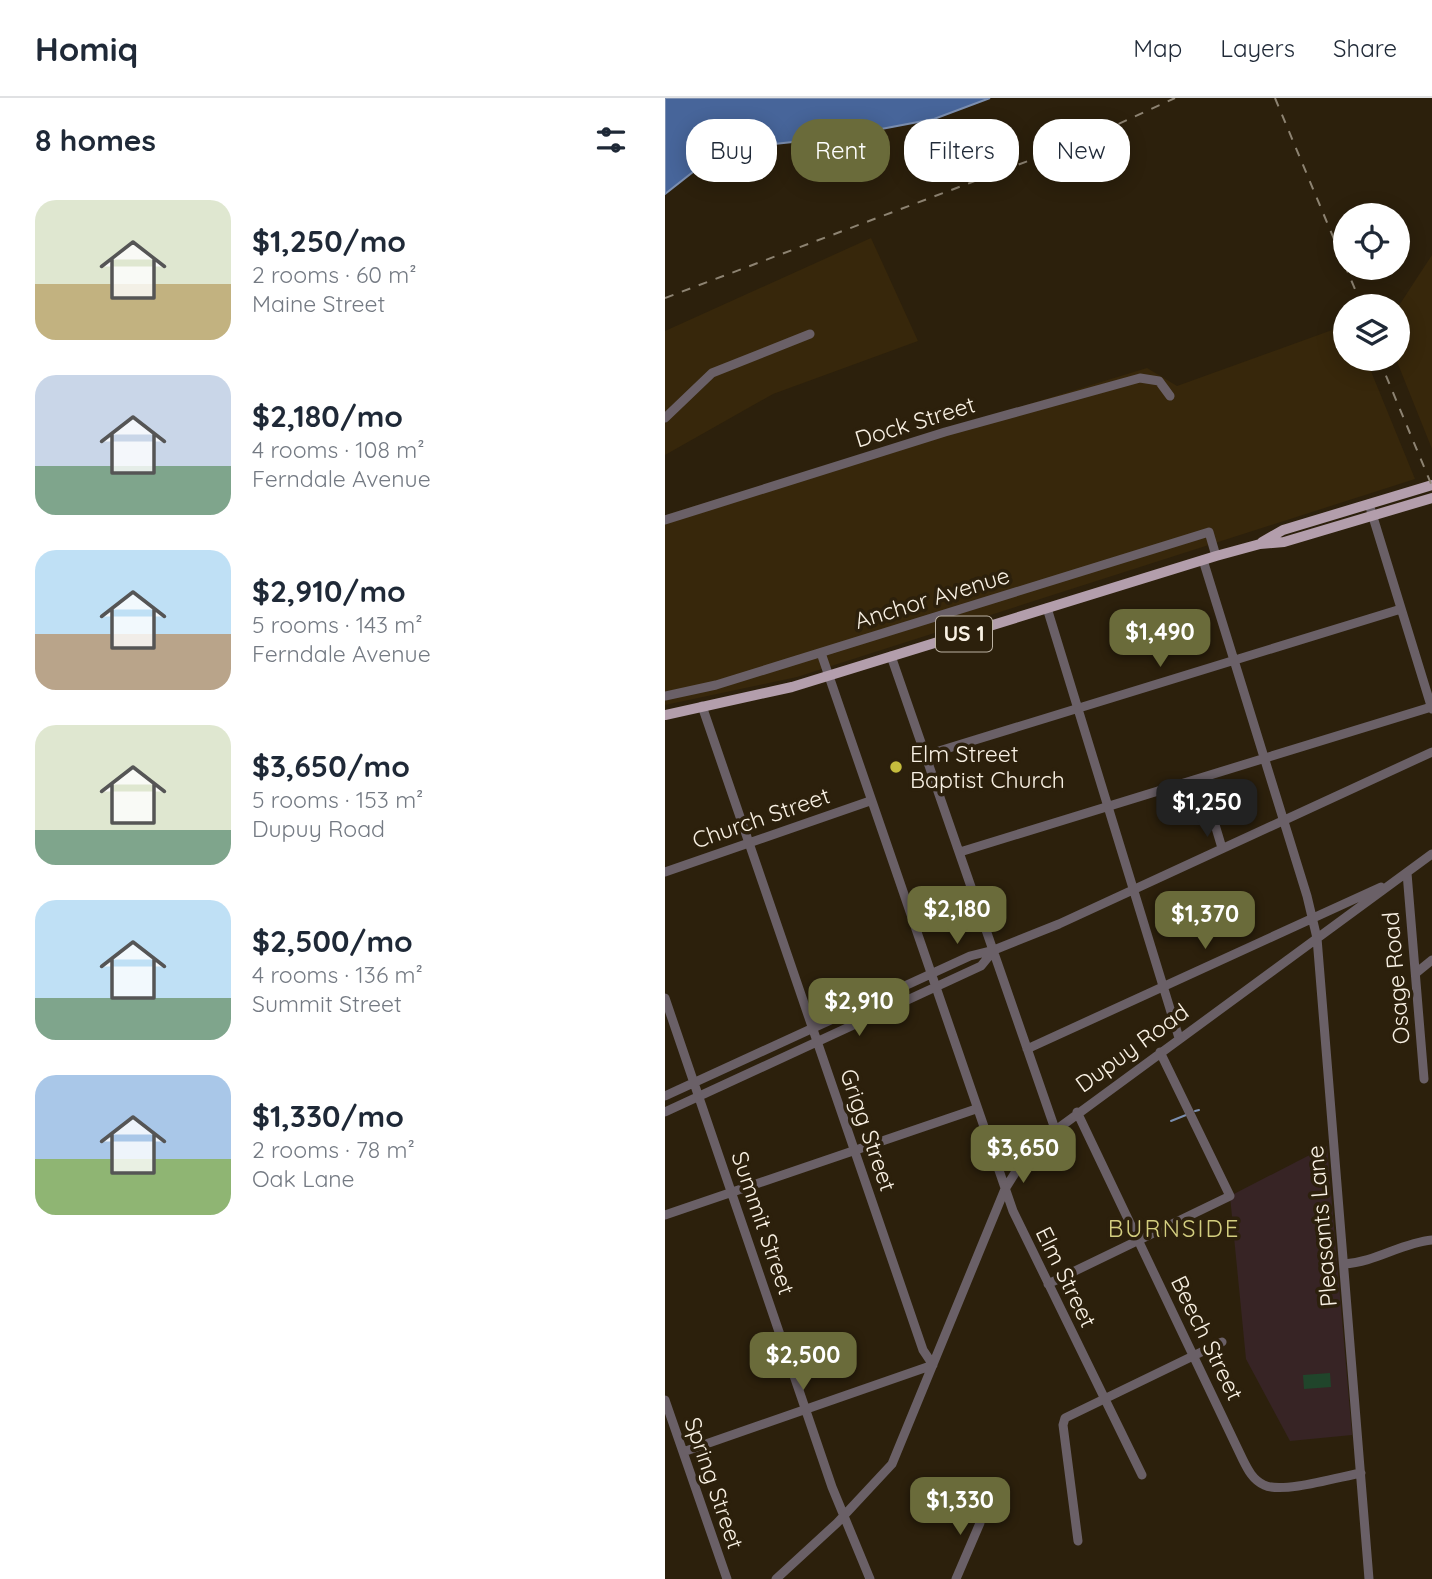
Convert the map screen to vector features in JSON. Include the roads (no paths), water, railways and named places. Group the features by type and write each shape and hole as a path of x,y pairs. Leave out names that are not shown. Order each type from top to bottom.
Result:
{"main road":[{"name":"US 1","path":"1370,509 1432,485"},
{"name":"US 1","path":"665,715 828,676 1260,544 1283,530 1370,509 1432,498"}],"street":[{"path":"666,417 712,373 810,334"},
{"name":"Dock Street","path":"665,520 945,432 1140,378 1160,381 1170,396"},
{"path":"960,852 1432,708 1370,509"},
{"name":"Anchor Avenue","path":"665,696 716,685 1209,532 1216,556"},
{"name":"Pleasants Lane","path":"1203,560 1313,917 1317,938 1369,1579"},
{"path":"1047,608 1179,1038"},
{"path":"926,755 1401,609"},
{"name":"Elm Street","path":"821,653 1005,1189 1103,1399 1142,1475"},
{"path":"891,656 1055,1129"},
{"name":"Grigg Street","path":"702,706 923,1350 933,1365"},
{"path":"665,1096 970,956 994,950 1133,889 1432,752"},
{"path":"1201,778 1223,848"},
{"name":"Church Street","path":"665,872 870,801"},
{"name":"Dupuy Road","path":"776,1579 892,1464 1005,1189 1025,1156 1077,1112 1432,854"},
{"name":"Osage Road","path":"1407,873 1424,1079"},
{"path":"1027,1049 1396,881"},
{"path":"665,1112 981,966 994,950"},
{"path":"1416,973 1432,961"},
{"name":"Summit Street","path":"665,998 843,1515 870,1579"},
{"path":"1048,1284 1230,1196 1160,1052"},
{"path":"665,1215 976,1109"},
{"name":"Beech Street","path":"1077,1112 1243,1460 1262,1485 1281,1488 1361,1473"},
{"path":"1344,1264 1370,1261 1406,1245 1432,1240"},
{"path":"1078,1541 1063,1425 1065,1418 1222,1342"},
{"path":"683,1452 805,1407 933,1365"},
{"name":"Spring Street","path":"665,1400 670,1430 683,1452 727,1579"},
{"path":"956,1579 980,1523 982,1499"}],"water":[{"path":"665,98 990,98 934,119 904,119 904,125 890,127 890,119 791,119 791,142 777,144 777,119 686,119 686,178 665,194"}],"waterway":[{"path":"1195,1111 1199,1110"},
{"path":"1171,1121 1186,1115"}],"railway":[{"path":"665,298 1081,141 1175,98"},
{"path":"1275,98 1357,294"},
{"path":"1384,371 1432,486"}],"place":[{"name":"Elm Street Baptist Church","path":"896,767"}],"district":[{"name":"BURNSIDE","path":"1174,1229"}]}
